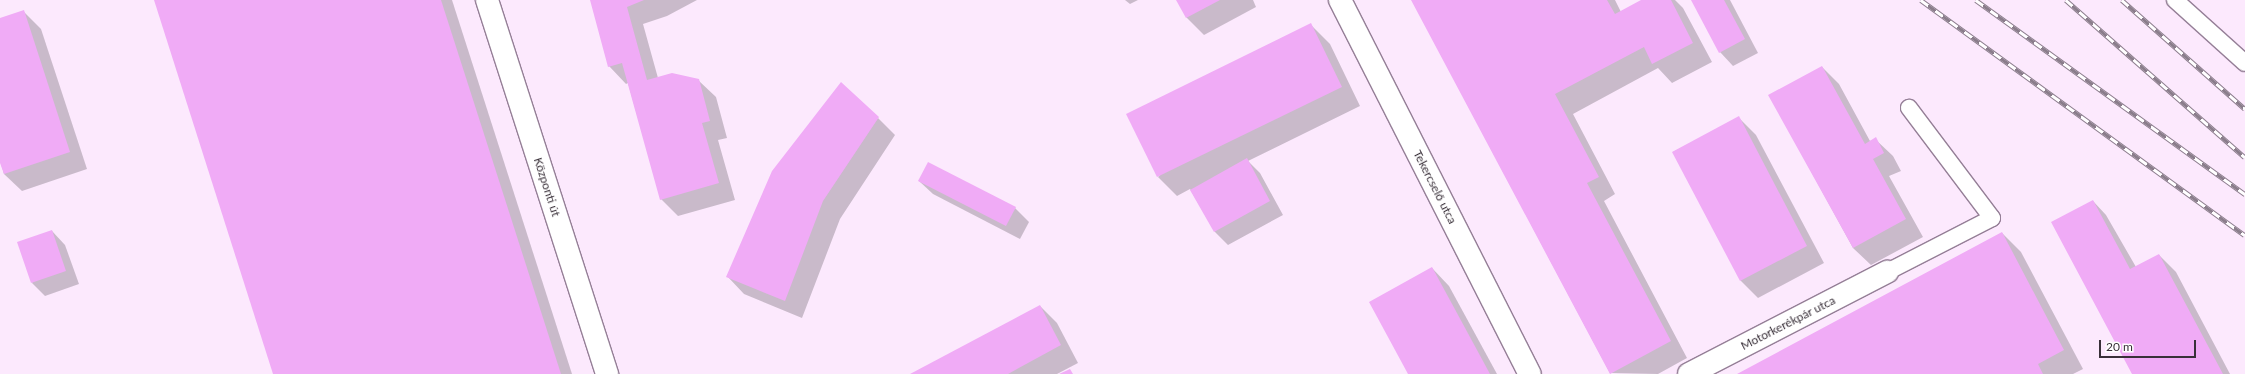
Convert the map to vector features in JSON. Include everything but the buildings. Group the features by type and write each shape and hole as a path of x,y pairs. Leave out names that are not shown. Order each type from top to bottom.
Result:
{"street":[{"name":"Központi út","path":"487,0 607,374"},
{"name":"Tekercselő utca","path":"1340,0 1530,374"},
{"name":"Motorkerékpár utca","path":"1689,374 1887,272"}],"lane":[{"path":"2175,0 2245,63"},
{"path":"1887,272 1992,218 1909,108"}],"railway":[{"path":"1921,0 2245,235"},
{"path":"1976,0 2245,194"},
{"path":"2066,0 2245,157"},
{"path":"2122,0 2245,109"}]}
